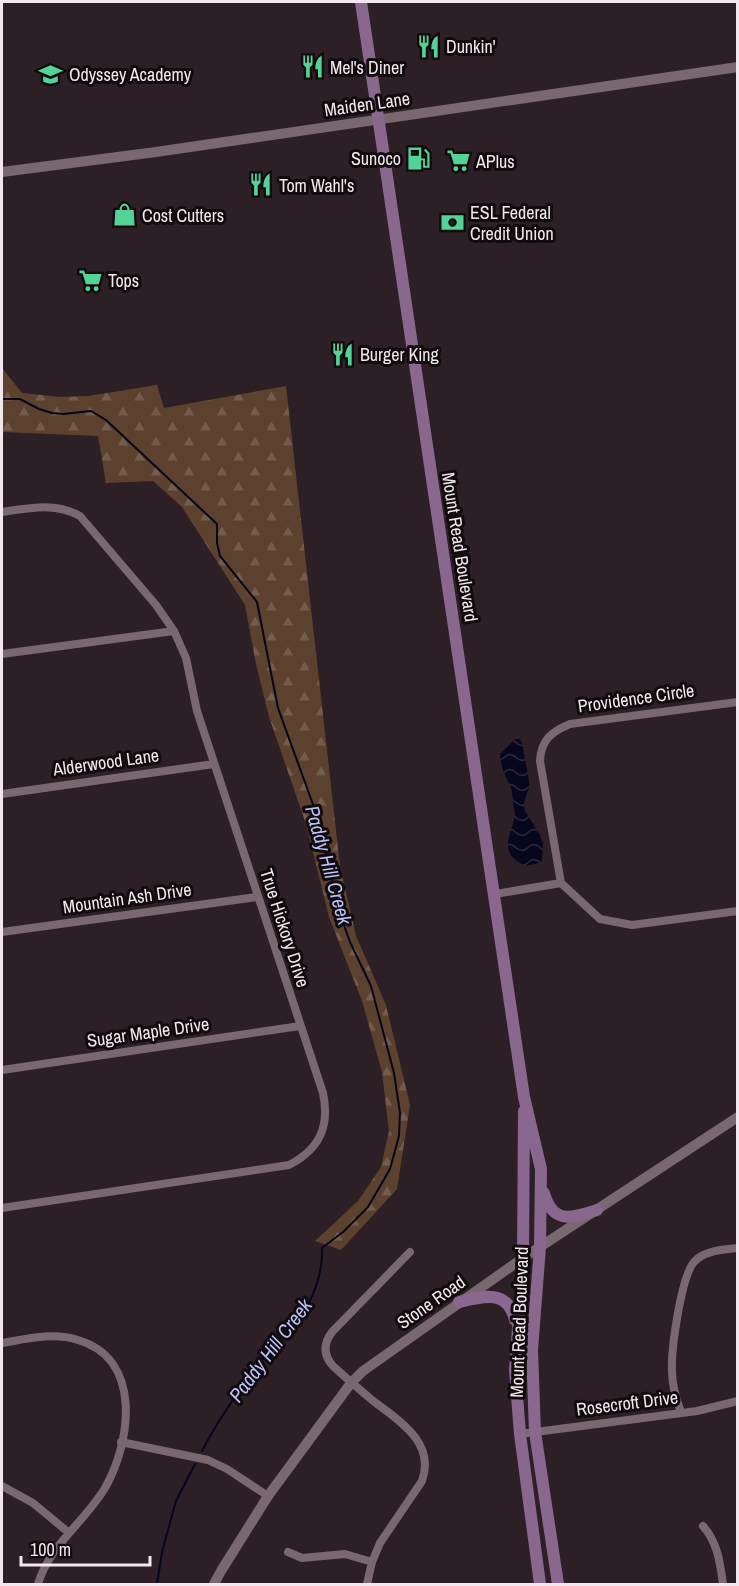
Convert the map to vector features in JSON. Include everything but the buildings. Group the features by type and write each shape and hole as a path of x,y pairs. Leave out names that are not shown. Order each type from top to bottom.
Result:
{"main road":[{"name":"Mount Read Boulevard","path":"361,2 524,1097 541,1169 540,1247 532,1350 535,1432 558,1584"},
{"name":"Mount Read Boulevard","path":"524,1097 523,1258 515,1370 520,1434 540,1584"},
{"path":"541,1180 550,1209 560,1216 572,1217 597,1210"},
{"path":"459,1302 482,1296 502,1300 512,1308 518,1330"}],"street":[{"name":"Maiden Lane","path":"2,172 738,67"},
{"name":"True Hickory Drive","path":"2,512 52,507 63,508 80,516 156,605 174,631 186,658 197,711 322,1093 326,1112 324,1127 316,1143 297,1161 278,1168 2,1208"},
{"path":"2,654 174,631"},
{"name":"Providence Circle","path":"561,883 540,761 540,748 547,738 556,730 576,723 738,702"},
{"name":"Alderwood Lane","path":"2,794 214,764"},
{"path":"495,894 561,883 600,919 632,925 738,910"},
{"name":"Mountain Ash Drive","path":"2,932 257,897"},
{"name":"Sugar Maple Drive","path":"2,1070 300,1026"},
{"name":"Stone Road","path":"214,1584 268,1496 351,1383 363,1371 523,1258 738,1117"},
{"path":"681,1412 673,1386 671,1358 685,1281 694,1261 703,1255 712,1251 738,1248"},
{"path":"367,1584 372,1562 385,1534 422,1481 425,1473 425,1458 419,1443 409,1429 351,1383 330,1363 326,1355 326,1342 332,1332 410,1252"},
{"path":"2,1343 47,1337 67,1337 87,1343 102,1353 116,1368 124,1388 126,1408 121,1442 113,1470 105,1487 50,1555 38,1584"},
{"name":"Rosecroft Drive","path":"520,1434 713,1409 738,1401"},
{"path":"121,1442 208,1460 227,1469 268,1496"},
{"path":"2,1486 33,1503 68,1532"},
{"path":"704,1526 717,1551 723,1584"},
{"path":"288,1552 302,1558 345,1554 372,1562"}],"green space":[{"path":"2,368 22,393 60,397 88,396 157,385 164,408 286,386 340,866 356,936 386,1005 410,1105 397,1189 341,1250 315,1241 358,1201 381,1167 389,1131 382,1072 362,1001 329,917 306,824 269,717 245,605 182,507 153,481 106,483 98,436 2,432"}],"water":[{"path":"515,739 520,739 522,743 529,780 524,803 525,811 543,844 542,861 531,865 520,863 512,857 508,844 515,815 511,787 503,770 500,754"}],"waterway":[{"name":"Paddy Hill Creek","path":"2,399 20,399 52,413 91,411 106,420 217,524 220,556 257,602 278,708 319,821 339,911 350,942 371,986 394,1073 400,1113 399,1136 390,1169 368,1207 343,1232 322,1248 319,1277 305,1309 249,1378 219,1421 202,1451"},
{"name":"Paddy Hill Creek","path":"157,1584 162,1552 176,1501 195,1464"}],"place":[{"name":"Dunkin'","path":"428,46"},
{"name":"Mel's Diner","path":"312,67"},
{"name":"Odyssey Academy","path":"51,74"},
{"name":"Sunoco","path":"419,158"},
{"name":"APlus","path":"458,161"},
{"name":"Tom Wahl's","path":"261,185"},
{"name":"Cost Cutters","path":"124,215"},
{"name":"ESL Federal Credit Union","path":"452,222"},
{"name":"Tops","path":"90,280"},
{"name":"Burger King","path":"342,354"}]}
